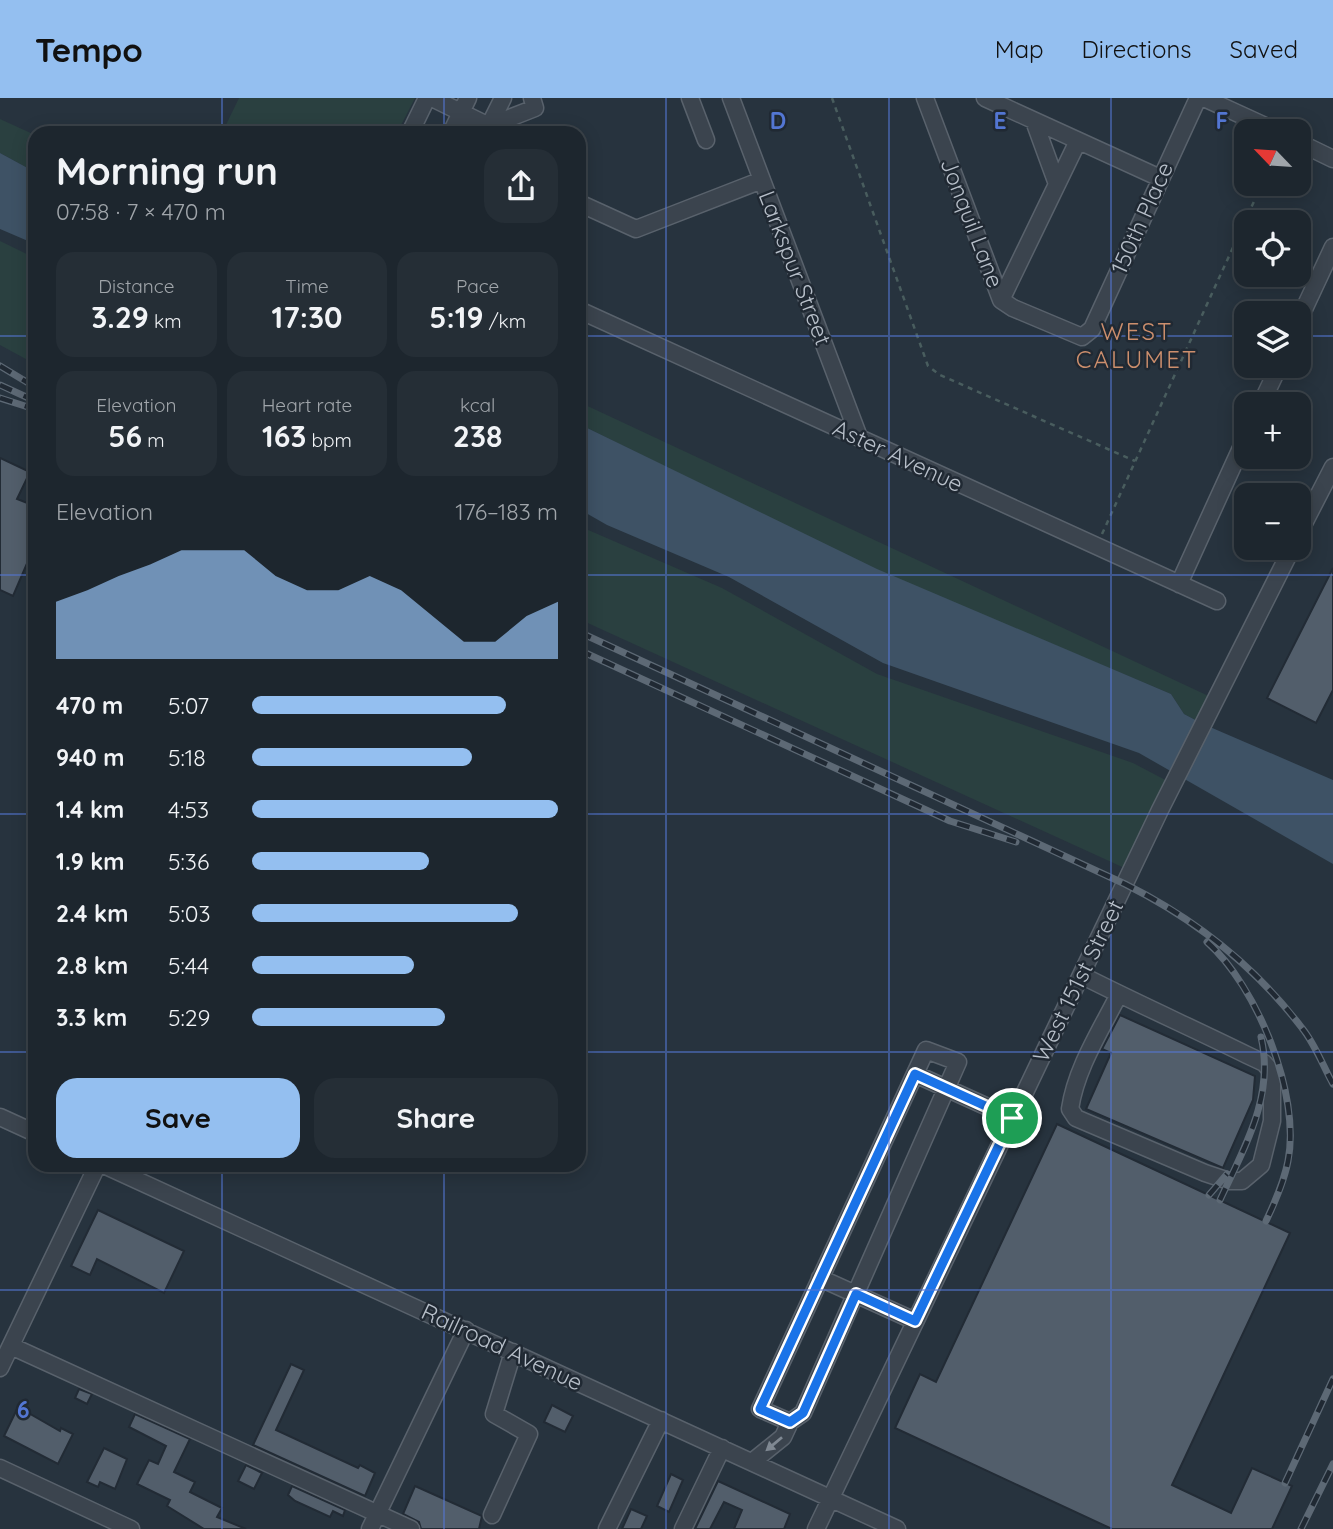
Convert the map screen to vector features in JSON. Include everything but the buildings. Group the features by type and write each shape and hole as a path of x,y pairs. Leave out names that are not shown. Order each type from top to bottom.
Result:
{"street":[{"path":"414,126 430,98 464,105 489,126"},
{"path":"489,126 503,98"},
{"path":"489,126 536,108 532,98"},
{"path":"690,98 706,140"},
{"name":"Larkspur Street","path":"731,98 859,438"},
{"name":"Jonquil Lane","path":"925,98 1001,300 1074,335 1085,336"},
{"path":"985,98 1160,178"},
{"name":"150th Place","path":"1085,336 1092,329 1198,98"},
{"path":"1204,98 1250,119"},
{"path":"454,126 464,105"},
{"path":"1034,121 1057,184"},
{"path":"1001,300 1078,141"},
{"path":"1311,148 1333,159"},
{"path":"586,206 636,229 762,180"},
{"path":"1308,301 1333,247"},
{"name":"Aster Avenue","path":"586,313 1217,601"},
{"path":"1179,584 1234,463"},
{"path":"1311,510 1333,467"},
{"name":"West 151st Street","path":"816,1529 1160,810 1286,560"},
{"path":"1081,975 1264,1063 1272,1072 1272,1121 1261,1165 1242,1181 1229,1181 1205,1173 1076,1118 1070,1109 1072,1094 1090,1050 1119,994"},
{"path":"752,1462 783,1437 790,1422 803,1413 958,1062 926,1050 760,1409 790,1422"},
{"path":"915,1074 1012,1118"},
{"path":"0,1117 28,1130"},
{"path":"0,1368 94,1172"},
{"name":"Railroad Avenue","path":"119,1172 897,1529"},
{"path":"820,1278 915,1321"},
{"path":"370,1529 466,1331"},
{"path":"11,1346 411,1529"},
{"path":"492,1515 529,1434 495,1414 513,1352"},
{"path":"607,1529 661,1420"},
{"path":"683,1529 722,1448"},
{"path":"0,1468 131,1529"}],"path":[{"path":"832,98 928,366 940,375 1135,461"},
{"path":"1096,546 1256,196"}],"green space":[{"path":"239,98 415,98 401,126 225,126"},
{"path":"0,119 28,132 28,168 0,153"},
{"path":"0,241 28,255 28,360 0,345"},
{"path":"586,405 1215,699 1203,724 1184,714 1171,694 873,569 586,427"},
{"path":"586,529 722,588 877,674 1133,763 1173,784 1131,871 586,622"}],"water":[{"path":"0,153 28,168 28,241 0,229"},
{"path":"586,427 877,569 1171,694 1184,714 1333,780 1333,864 1139,753 883,663 729,577 607,525 586,513"}],"railway":[{"path":"0,366 28,383"},
{"path":"0,385 28,398"},
{"path":"0,398 28,407"},
{"path":"586,635 1125,884 1175,912 1222,946 1264,984 1307,1034 1333,1084"},
{"path":"586,653 950,821 1016,842"},
{"path":"1207,942 1243,986 1258,1013 1271,1043 1288,1105 1288,1161 1282,1184 1266,1221"},
{"path":"1220,1200 1247,1141 1261,1101 1264,1080 1261,1037"},
{"path":"1209,1195 1227,1174"},
{"path":"1285,1483 1333,1379"},
{"path":"1301,1529 1333,1464"}],"district":[{"name":"WEST CALUMET","path":"1137,346"}],"route":[{"path":"915,1074 1012,1118 915,1321 856,1294 803,1413 790,1422 760,1409 915,1074"}]}
